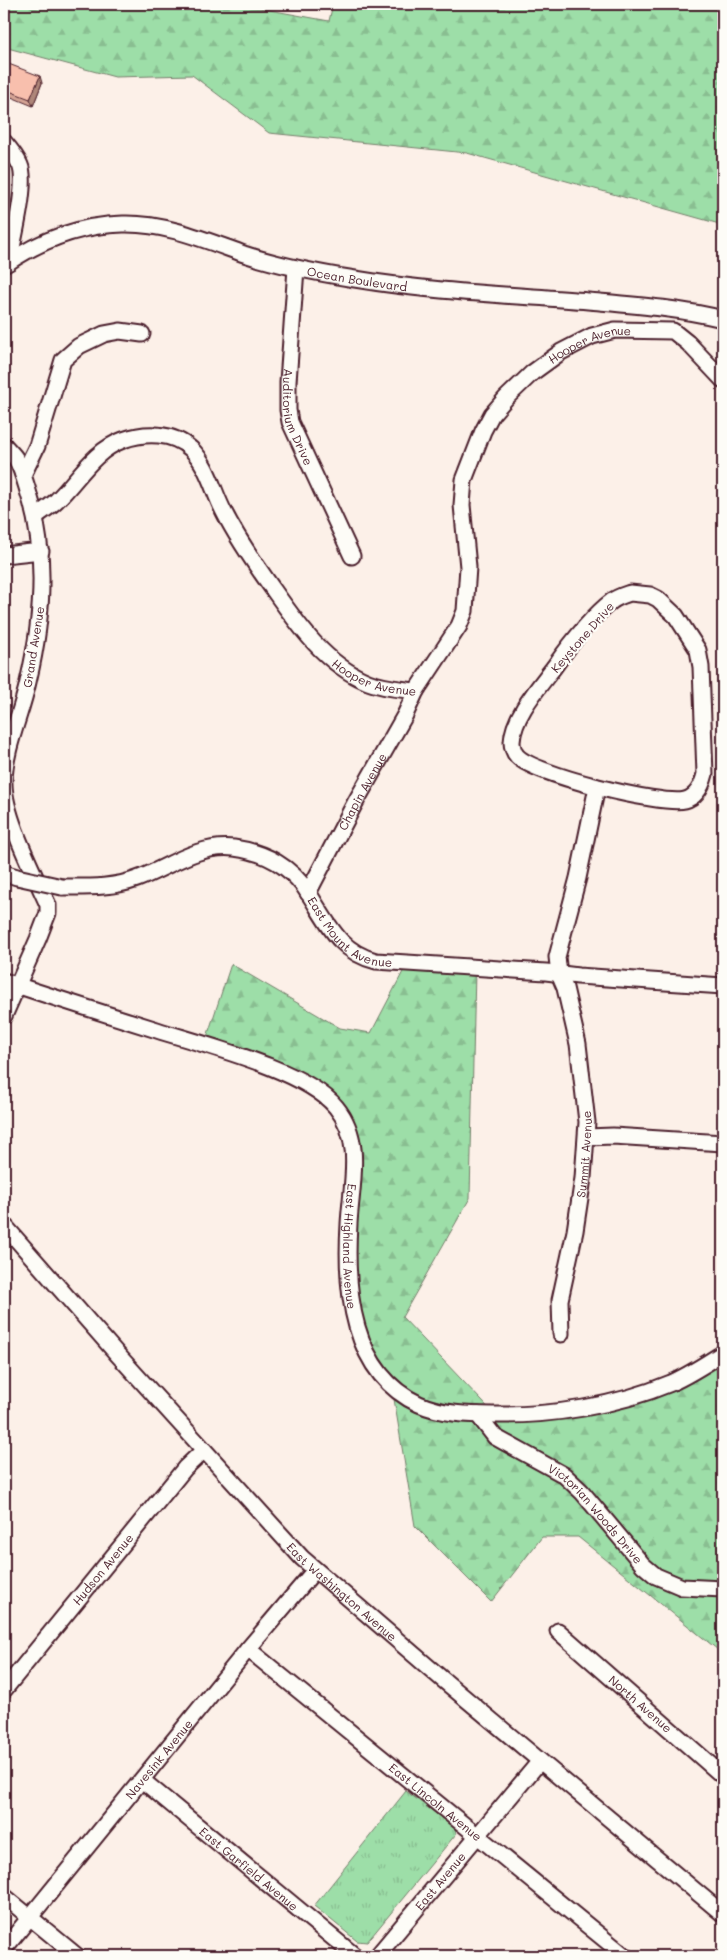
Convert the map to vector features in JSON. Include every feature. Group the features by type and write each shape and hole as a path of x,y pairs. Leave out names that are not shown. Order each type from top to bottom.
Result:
{"street":[{"path":"4,142 20,166 22,181 6,264"},
{"name":"Ocean Boulevard","path":"6,264 41,244 80,229 124,224 145,225 184,233 244,254 296,268 395,285 642,305 723,320"},
{"name":"Auditorium Drive","path":"296,268 288,382 290,422 352,556"},
{"name":"Hooper Avenue","path":"36,516 56,501 90,462 109,447 140,435 158,434 178,440 190,447 203,465 223,511 243,547 288,610 324,653 347,671 368,682 416,691 458,626 465,611 468,566 462,505 464,480 483,431 492,414 506,398 532,373 561,352 592,336 615,330 673,331 688,343 723,380"},
{"path":"23,475 37,446 63,360 79,346 104,334 120,331 142,334"},
{"name":"Grand Avenue","path":"4,445 16,459 23,475 36,516 41,551 41,597 36,642 28,683 8,752 4,780 9,812 48,905 48,913 11,984 4,1016"},
{"path":"4,555 41,551"},
{"name":"Keystone Drive","path":"630,594 650,595 658,599 676,616 698,650 701,666 705,762 703,783 693,797 684,800 664,799 597,787 525,762 514,752 512,743 514,729 529,701 568,649 612,600 630,594"},
{"name":"Chapin Avenue","path":"308,893 355,803 405,715 416,691"},
{"path":"559,974 557,957 578,878 597,787"},
{"name":"East Mount Avenue","path":"10,875 62,887 101,887 138,879 194,853 223,848 256,853 269,857 289,871 308,893 345,946 367,959 723,986"},
{"name":"Summit Avenue","path":"559,974 565,988 581,1062 587,1122 583,1178 575,1231 560,1300 561,1334"},
{"name":"East Highland Avenue","path":"11,984 235,1055 286,1074 325,1096 345,1120 352,1138 354,1167 349,1222 348,1263 352,1307 358,1331 366,1354 383,1379 405,1396 436,1410 478,1415 503,1416 562,1411 645,1393 673,1382 723,1353"},
{"path":"587,1137 613,1136 723,1143"},
{"name":"East Washington Avenue","path":"4,1225 274,1528 315,1570 540,1761 722,1911"},
{"name":"Victorian Woods Drive","path":"478,1415 495,1438 564,1475 582,1492 643,1565 656,1576 682,1587 723,1589"},
{"name":"Hudson Avenue","path":"4,1690 9,1673 185,1468 204,1450"},
{"name":"Navesink Avenue","path":"4,1949 315,1570"},
{"name":"North Avenue","path":"558,1631 723,1776"},
{"name":"East Lincoln Avenue","path":"248,1650 625,1956"},
{"name":"East Avenue","path":"377,1956 477,1834 540,1761"},
{"name":"East Garfield Avenue","path":"142,1780 355,1956"},
{"path":"4,1896 78,1956"}],"path":[{"path":"704,4 723,8"}],"green space":[{"path":"4,4 237,4 329,21 333,4 723,4 723,225 467,153 269,133 192,75 115,77 4,47"},
{"path":"231,964 340,1028 371,1033 406,966 475,970 470,1198 402,1317 501,1421 666,1384 723,1347 723,1654 578,1537 542,1537 491,1602 415,1526 392,1387 353,1309 346,1125 304,1078 205,1043"},
{"path":"406,1791 455,1828 456,1834 367,1942 357,1941 314,1906"}],"building":[{"path":"6,63 40,76 30,99 4,89"}]}
